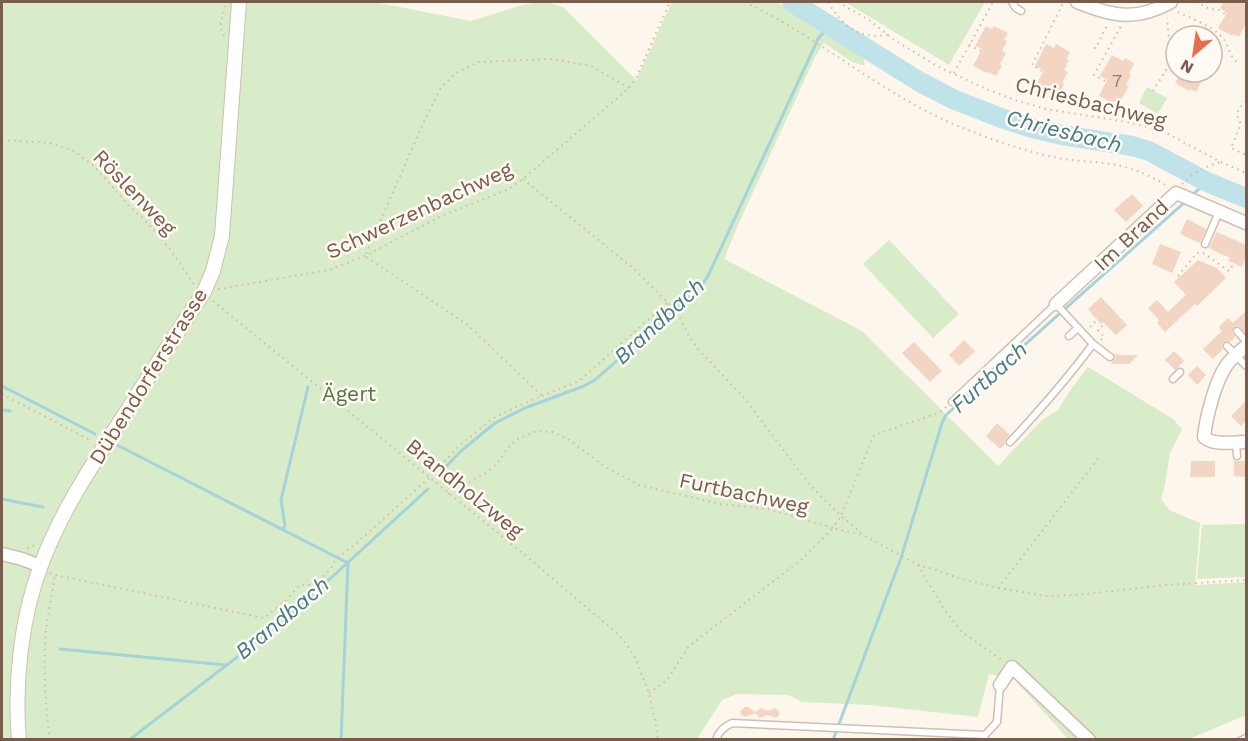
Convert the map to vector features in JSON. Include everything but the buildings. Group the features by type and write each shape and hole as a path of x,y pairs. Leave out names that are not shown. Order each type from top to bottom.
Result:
{"street":[{"name":"Dübendorferstrasse","path":"19,740 17,709 20,653 29,604 40,566 57,527 80,486 197,290 213,271 222,236 238,2"},
{"path":"1077,2 1098,10 1123,15 1173,6"},
{"name":"Im Brand","path":"1057,305 1179,192 1194,202 1246,223"},
{"path":"1241,348 1224,369 1218,383 1204,436 1208,441 1241,442"},
{"path":"2,554 40,566"},
{"path":"1000,685 1012,667 1089,740"}],"lane":[{"path":"1012,2 1021,11"},
{"path":"1205,244 1219,212"},
{"path":"952,402 1057,305 1093,344 1110,357"},
{"path":"1069,336 1078,328"},
{"path":"1237,331 1246,366"},
{"path":"1010,442 1074,370 1093,344"},
{"path":"1173,379 1180,372"},
{"path":"1237,456 1241,442"},
{"path":"716,740 724,727 732,723 985,737 997,722 1000,685"}],"path":[{"path":"226,2 220,26 226,44"},
{"name":"Schwerzenbachweg","path":"197,290 329,270 365,256 441,216 509,189 629,88 636,78 670,2"},
{"path":"745,2 772,16 914,105 962,128 1015,147 1076,161 1125,167 1145,174 1179,192 1188,177 1212,164 1221,162"},
{"path":"828,2 834,13 854,31 870,36 888,35"},
{"name":"Chriesbachweg","path":"838,2 937,66 993,92 1032,105 1152,128 1246,173"},
{"path":"953,74 993,2"},
{"path":"1196,2 1225,14"},
{"path":"1042,71 1032,65 1064,3"},
{"path":"1173,6 1221,36 1232,58 1239,63"},
{"path":"1166,16 1167,24"},
{"path":"1094,48 1108,23"},
{"path":"1105,81 1094,75 1122,25"},
{"path":"969,45 981,51"},
{"path":"542,396 468,325 365,256 442,86 456,73 478,62 552,59 591,66 629,88"},
{"path":"1153,90 1164,73"},
{"path":"1246,101 1238,111 1237,117 1241,124 1246,126"},
{"path":"1241,124 1231,148 1246,155"},
{"name":"Röslenweg","path":"2,140 50,143 74,151 96,168 131,208 145,220 170,249 197,290"},
{"name":"Furtbachweg","path":"448,494 486,473 497,464 510,445 518,439 541,431 552,432 568,439 604,466 639,486 720,504 768,508 833,528 841,516 810,485 745,399 697,348 671,306 633,268 523,179"},
{"path":"1201,251 1229,271 1233,265"},
{"path":"197,290 198,278"},
{"name":"Brandholzweg","path":"197,290 531,560 620,636 634,655 649,693 658,740"},
{"path":"40,566 55,576 264,618 285,602 300,585 313,585 331,569 334,560 353,546 429,478 459,446 492,419 579,381 667,303"},
{"path":"1099,330 1104,325"},
{"path":"2,394 103,448"},
{"path":"952,402 938,413 874,435 841,516 865,536 918,565 958,579 1045,596 1246,580"},
{"path":"998,588 1101,455"},
{"path":"649,693 667,680 689,646 801,560 833,528 865,536"},
{"path":"22,559 26,548 33,546 42,537"},
{"path":"918,565 946,612 962,632 997,656"},
{"path":"50,740 46,708 45,655 46,630 55,576"}],"green space":[{"name":"Ägert","path":"2,2 374,2 471,21 523,5 546,2 563,7 636,80 672,2 776,2 801,14 863,56 865,66 852,62 824,43 815,57 724,259 862,331 998,466 1042,420 1058,410 1088,367 1173,419 1182,429 1170,453 1161,499 1169,510 1200,523 1195,585 1246,582 1246,715 1189,739 1068,739 1014,679 989,674 978,717 870,705 802,702 789,695 737,694 722,700 697,739 2,739"},
{"path":"845,2 985,2 949,65"},
{"path":"1147,87 1167,98 1158,114 1139,103"},
{"path":"889,240 959,314 933,338 863,264"},
{"path":"1246,524 1246,577 1197,579 1202,525"}],"waterway":[{"name":"Chriesbach","path":"792,2 920,82 955,100 1032,128 1149,151 1207,182 1246,198"},
{"name":"Brandbach","path":"437,476 461,451 495,423 525,408 595,380 698,289 707,278 818,39 832,27"},
{"name":"Furtbach","path":"1192,195 1207,182"},
{"name":"Furtbach","path":"833,740 901,558 946,415 1185,202"},
{"path":"2,386 95,434"},
{"path":"283,529 285,525 281,500 308,387"},
{"path":"2,410 10,411"},
{"path":"117,445 348,563 341,740"},
{"name":"Brandbach","path":"129,740 283,622 428,489"},
{"path":"2,499 43,507"},
{"path":"60,649 226,665"}],"railway":[{"path":"1238,740 1246,736"}]}
